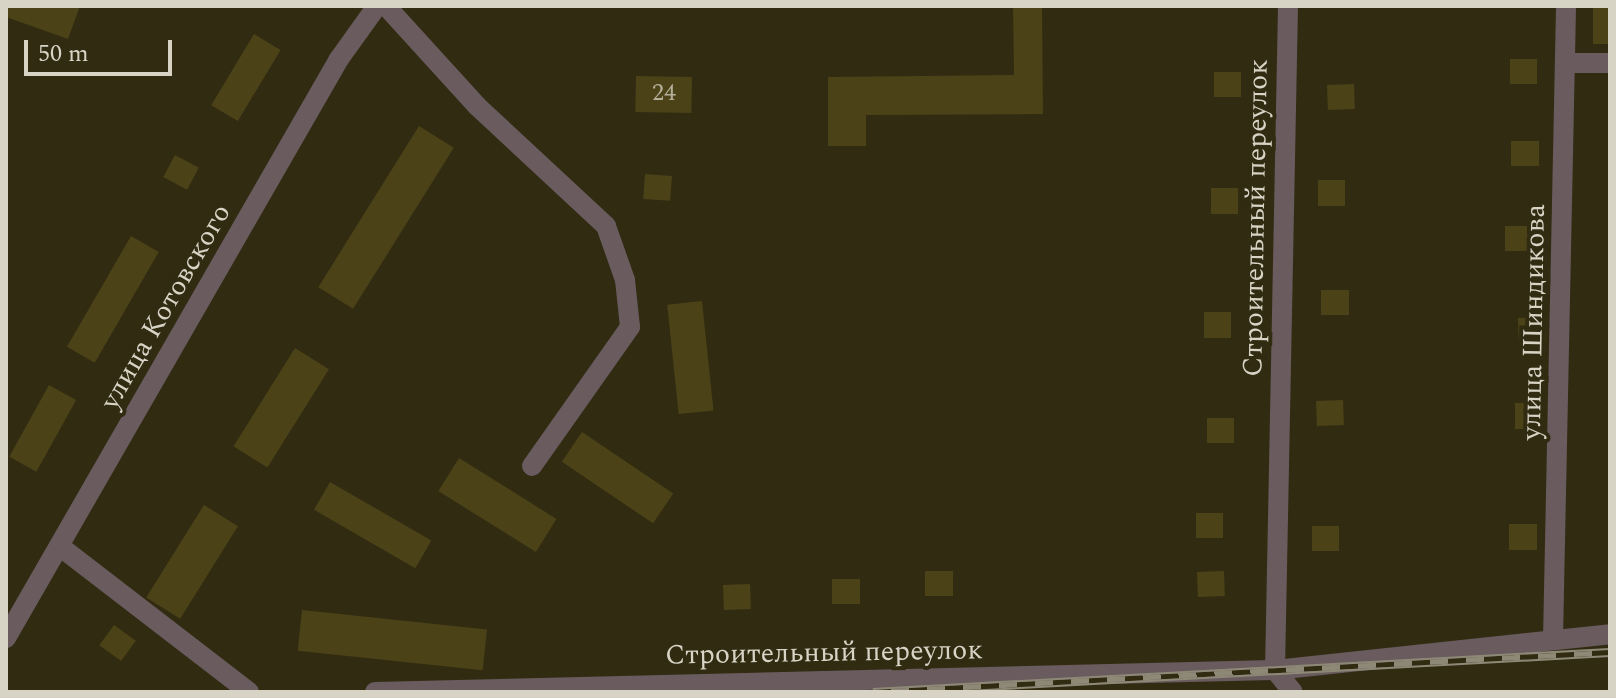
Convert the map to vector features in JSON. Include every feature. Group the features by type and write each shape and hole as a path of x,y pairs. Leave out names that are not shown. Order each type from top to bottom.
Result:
{"street":[{"name":"улица Котовского","path":"6,638 62,548 339,59 377,6"},
{"path":"386,6 477,106 606,226 625,280 630,327 532,466"},
{"name":"Строительный переулок","path":"1275,670 1288,6"},
{"name":"улица Шиндикова","path":"1553,639 1568,63 1566,6"},
{"path":"1568,63 1610,63"},
{"path":"62,548 249,692"},
{"name":"Строительный переулок","path":"375,692 1275,670 1610,634"},
{"path":"1275,670 1293,692"}],"building":[{"path":"6,6 80,6 68,39 6,17"},
{"path":"1013,6 1042,6 1043,114 866,115 866,146 828,146 828,77 1014,75"},
{"path":"1593,6 1610,6 1610,44 1593,44"},
{"path":"254,34 281,50 238,121 211,105"},
{"path":"1510,59 1537,59 1537,84 1510,84"},
{"path":"1214,72 1241,72 1241,97 1214,97"},
{"path":"636,76 692,77 691,113 635,112"},
{"path":"1354,84 1355,109 1328,110 1327,85"},
{"path":"419,126 454,148 353,309 318,287"},
{"path":"1511,141 1539,141 1539,166 1511,166"},
{"path":"175,155 199,168 187,190 163,177"},
{"path":"645,174 672,176 670,201 643,199"},
{"path":"1318,180 1345,180 1345,206 1318,206"},
{"path":"1211,188 1238,188 1238,214 1211,214"},
{"path":"1505,226 1533,226 1533,251 1505,251"},
{"path":"131,236 159,252 95,363 67,347"},
{"path":"1321,290 1349,290 1349,315 1321,315"},
{"path":"702,301 713,410 679,414 667,305"},
{"path":"1204,312 1231,312 1231,338 1204,338"},
{"path":"1545,317 1546,342 1519,343 1518,318"},
{"path":"295,348 329,369 267,468 234,446"},
{"path":"49,385 76,400 36,472 9,457"},
{"path":"1343,400 1344,425 1317,426 1316,401"},
{"path":"1515,403 1543,403 1543,429 1515,429"},
{"path":"1207,418 1234,418 1234,443 1207,443"},
{"path":"582,432 673,494 653,523 562,462"},
{"path":"459,458 557,519 536,552 438,491"},
{"path":"330,482 431,540 415,568 314,510"},
{"path":"204,505 238,526 180,619 146,597"},
{"path":"1196,513 1223,513 1223,538 1196,538"},
{"path":"1509,524 1537,524 1537,550 1509,550"},
{"path":"1312,526 1339,526 1339,551 1312,551"},
{"path":"925,571 953,571 953,596 925,596"},
{"path":"1224,571 1225,596 1198,597 1197,572"},
{"path":"832,579 860,579 860,604 832,604"},
{"path":"750,584 751,609 724,610 723,585"},
{"path":"302,610 487,629 483,670 298,651"},
{"path":"114,625 136,641 121,661 99,645"}],"railway":[{"path":"873,692 1610,652"}]}
